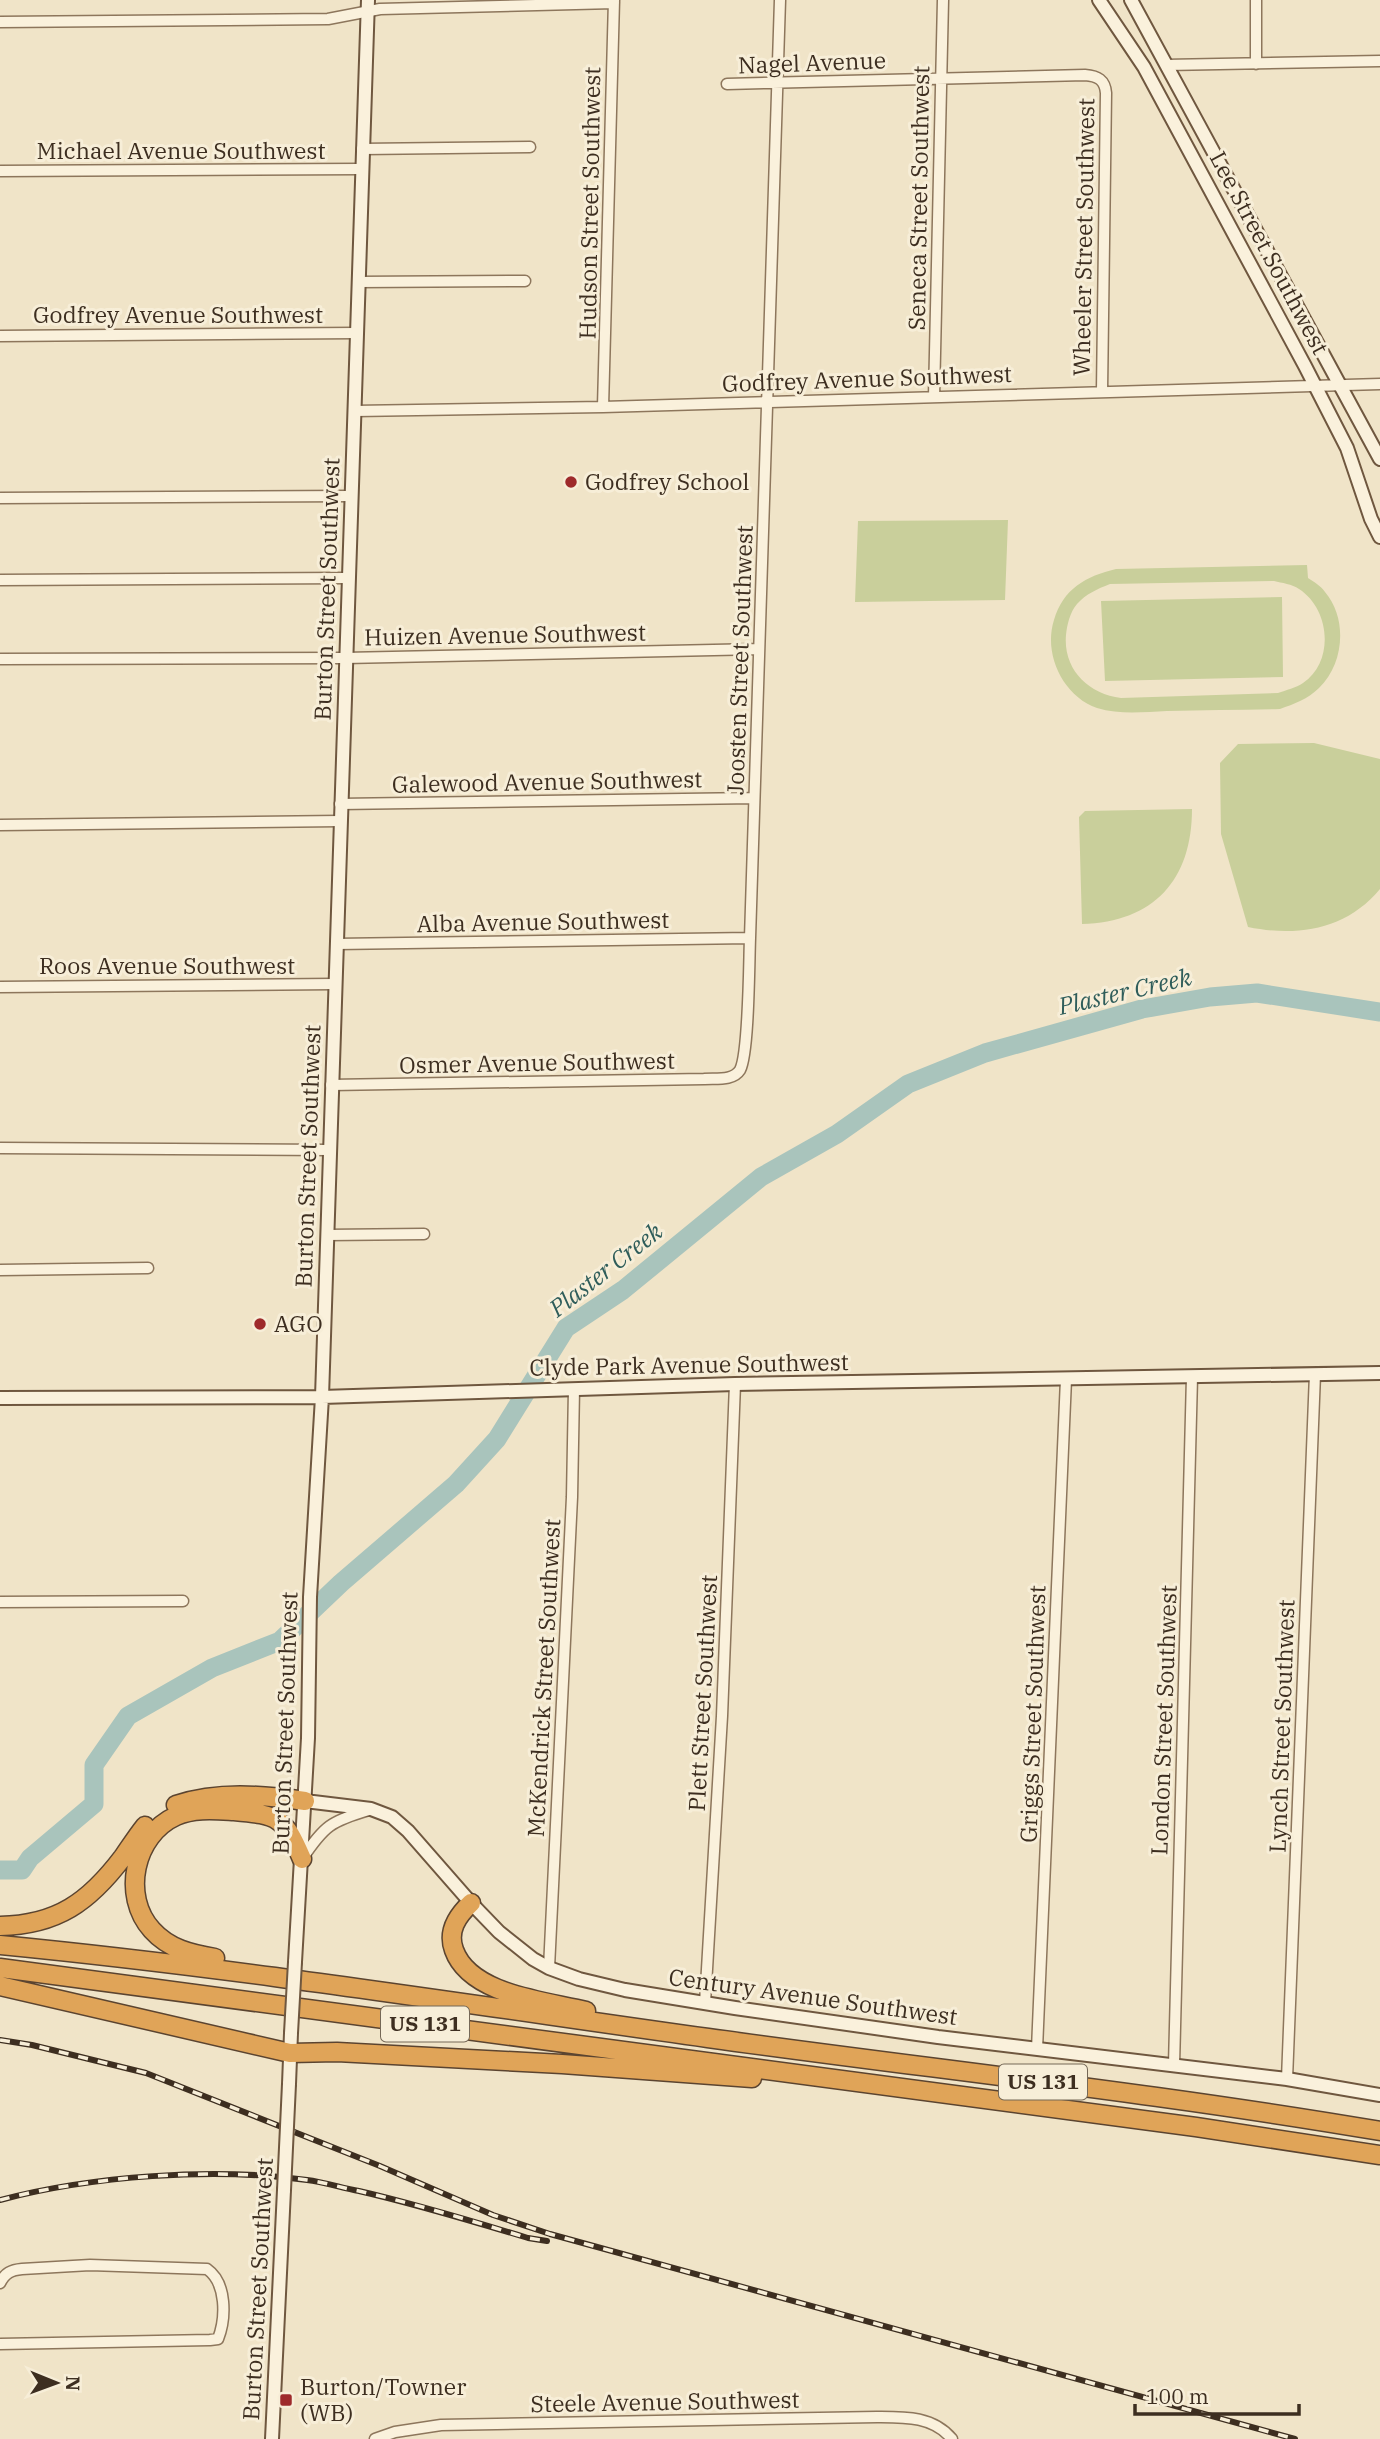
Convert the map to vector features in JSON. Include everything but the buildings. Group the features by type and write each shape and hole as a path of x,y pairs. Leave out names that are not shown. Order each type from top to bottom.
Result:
{"highway":[{"path":"0,1926 54,1917 86,1899 106,1879 149,1822 177,1805 221,1795 281,1797 304,1801"},
{"path":"242,1972 221,1959 195,1955 174,1947 150,1929 141,1913 135,1889 136,1868 142,1850 153,1832 176,1816 200,1810 228,1811 273,1816 288,1830 302,1859"},
{"path":"471,1903 458,1916 452,1939 458,1959 480,1980 519,1995 674,2033"},
{"name":"US 131","path":"0,1945 242,1972 1217,2105 1380,2131"},
{"name":"US 131","path":"0,1968 850,2080 1282,2139 1380,2155"},
{"path":"0,1986 290,2053 337,2052 616,2067 731,2077 850,2080"},
{"path":"1282,2139 1380,2168"}],"main road":[{"name":"Lee Street Southwest","path":"1099,0 1144,67 1315,385 1347,448 1371,519 1380,537"},
{"name":"Lee Street Southwest","path":"1131,0 1380,459"},
{"name":"Burton Street Southwest","path":"272,2439 302,1859 310,1597 322,1397 367,6"},
{"name":"Clyde Park Avenue Southwest","path":"0,1398 322,1397 735,1384 1380,1373"},
{"name":"Century Avenue Southwest","path":"304,1801 371,1809 387,1814 400,1824 499,1932 533,1959 550,1968 607,1986 705,2003 1037,2049 1287,2079 1380,2095"}],"street":[{"name":"Joosten Street Southwest","path":"740,1069 745,1042 750,938 780,0"},
{"name":"Seneca Street Southwest","path":"934,397 943,0"},
{"path":"1256,0 1256,64"},
{"path":"0,22 328,19 367,6 380,9 614,2"},
{"name":"Hudson Street Southwest","path":"603,407 614,2"},
{"path":"1166,65 1380,61"},
{"name":"Wheeler Street Southwest","path":"940,78 1093,75 1104,83 1102,391"},
{"name":"Nagel Avenue","path":"727,84 940,78"},
{"path":"362,149 530,147"},
{"name":"Michael Avenue Southwest","path":"0,171 362,169"},
{"path":"358,282 525,281"},
{"name":"Godfrey Avenue Southwest","path":"0,336 356,333"},
{"name":"Godfrey Avenue Southwest","path":"355,411 603,407 1380,384"},
{"path":"0,498 351,496"},
{"path":"0,580 348,578"},
{"name":"Huizen Avenue Southwest","path":"0,659 345,657 759,649"},
{"name":"Galewood Avenue Southwest","path":"340,804 754,798"},
{"path":"0,825 340,821"},
{"name":"Alba Avenue Southwest","path":"336,944 750,938"},
{"name":"Roos Avenue Southwest","path":"0,987 334,984"},
{"name":"Osmer Avenue Southwest","path":"331,1085 704,1079 732,1077 740,1069"},
{"path":"0,1148 329,1150"},
{"path":"327,1235 424,1234"},
{"path":"0,1270 148,1268"},
{"name":"Lynch Street Southwest","path":"1287,2079 1315,1374"},
{"name":"London Street Southwest","path":"1174,2065 1192,1377"},
{"name":"Griggs Street Southwest","path":"1037,2049 1066,1380"},
{"name":"Plett Street Southwest","path":"705,2003 722,1702 735,1384"},
{"name":"McKendrick Street Southwest","path":"550,1968 572,1497 574,1389"},
{"path":"0,1602 183,1601"},
{"path":"302,1859 317,1837 330,1825 342,1818 371,1809"},
{"path":"0,2283 12,2270 22,2269 90,2265 207,2269 216,2275 221,2287 222,2306 222,2329 218,2339 0,2344"},
{"name":"Steele Avenue Southwest","path":"375,2439 395,2432 441,2425 909,2417 933,2424 952,2439"}],"green space":[{"path":"1008,520 1005,600 855,602 858,521"},
{"path":"1307,565 1308,578 1323,590 1337,615 1340,641 1334,667 1315,692 1280,709 1114,712 1097,708 1074,694 1066,684 1054,660 1051,633 1058,609 1070,592 1086,580 1116,569","holes":["1274,581 1296,587 1309,598 1317,609 1325,635 1320,662 1313,673 1294,688 1278,693 1121,698 1109,696 1088,685 1073,669 1066,647 1068,623 1077,604 1096,590 1110,584"]},
{"path":"1282,597 1283,677 1105,681 1101,601"},
{"path":"1314,743 1380,759 1380,889 1352,914 1320,927 1285,931 1248,927 1221,834 1220,763 1238,744"},
{"path":"1192,809 1185,857 1164,892 1130,915 1082,924 1079,817 1085,811"}],"waterway":[{"name":"Plaster Creek","path":"0,1870 22,1870 30,1858 94,1804 94,1765 128,1716 212,1668 280,1641 341,1583 456,1484 497,1439 566,1328 623,1290 761,1177 837,1134 908,1084 985,1053 1142,1009 1210,997 1257,993 1380,1012"}],"railway":[{"path":"0,2040 32,2045 146,2073 380,2166 493,2215 550,2234 1295,2439"},
{"path":"0,2200 73,2185 152,2176 271,2176 313,2181 359,2191 547,2241"}],"place":[{"name":"Godfrey School","path":"571,482"},
{"name":"AGO","path":"260,1324"},
{"name":"Burton/Towner (WB)","path":"286,2400"}]}
